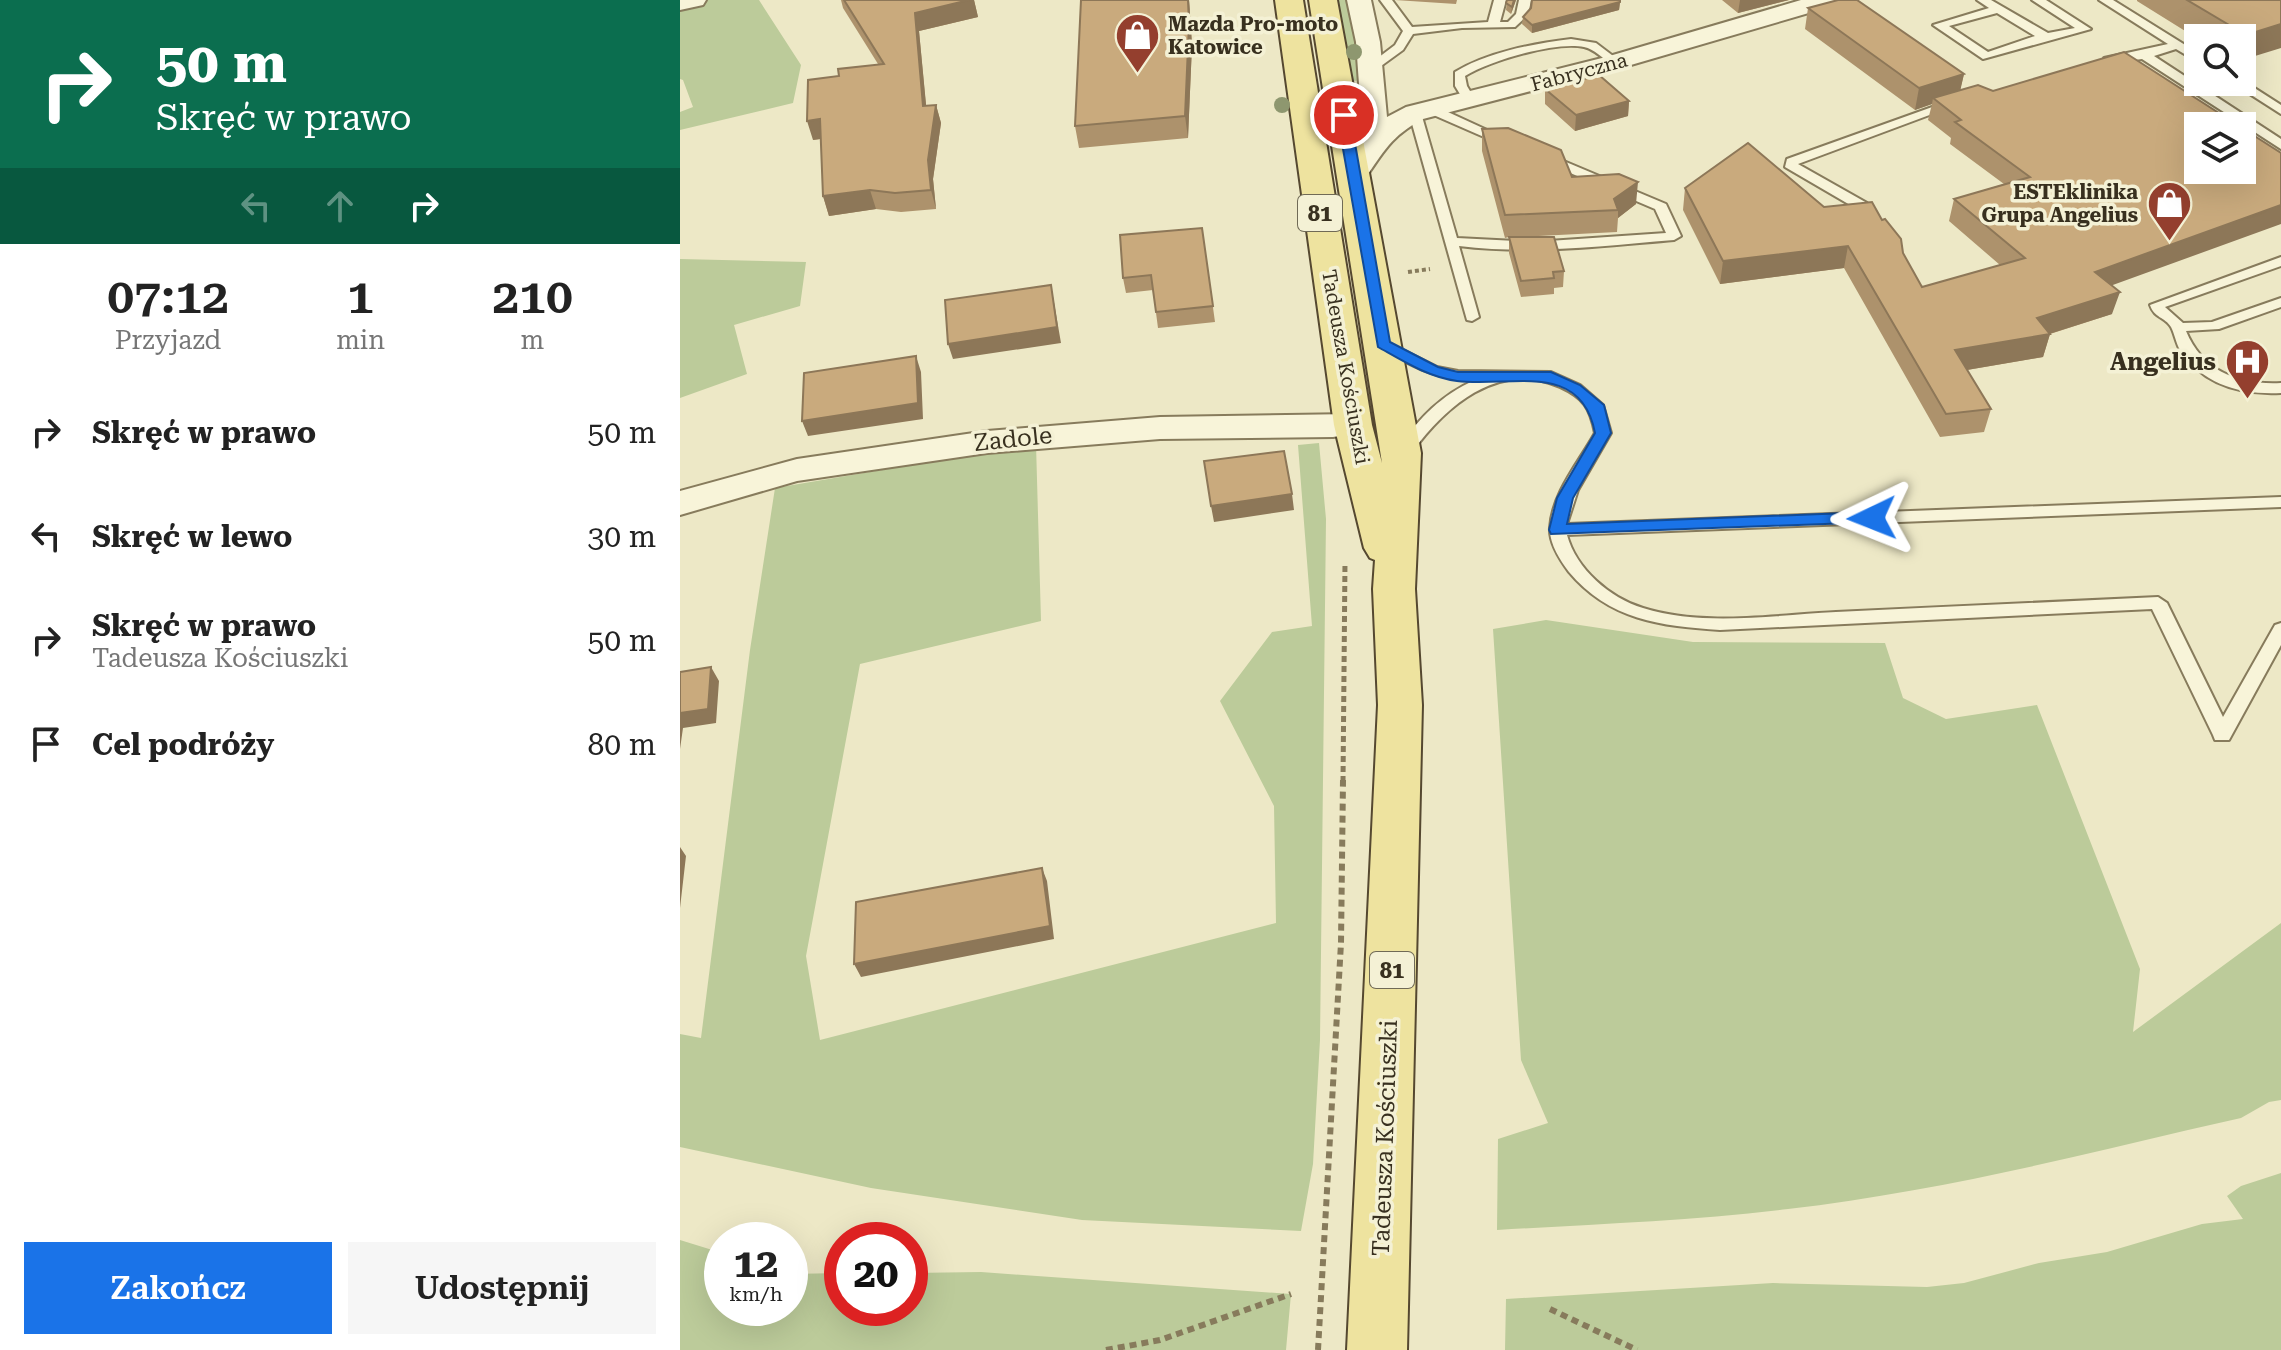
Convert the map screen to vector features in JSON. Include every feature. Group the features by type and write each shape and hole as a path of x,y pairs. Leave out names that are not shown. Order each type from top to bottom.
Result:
{"main road":[{"name":"Tadeusza Kościuszki","path":"1289,0 1353,425 1394,589"},
{"name":"Tadeusza Kościuszki","path":"1323,0 1402,453 1394,589 1400,705 1377,1350"}],"street":[{"path":"680,3 694,0"},
{"path":"1359,0 1376,140"},
{"name":"Fabryczna","path":"1354,174 1376,140 1392,125 1424,111 1615,62 1827,0"},
{"path":"1371,83 1424,111"},
{"name":"Zadole","path":"680,503 712,491 833,462 1037,434 1197,426 1310,428 1353,425"}],"lane":[{"path":"1386,0 1409,31"},
{"path":"1493,26 1500,0"},
{"path":"1409,31 1516,22 1522,15 1525,0"},
{"path":"1983,0 2043,37"},
{"path":"1998,9 1939,25 1987,56 2043,37 2056,37 2085,29 2038,0"},
{"path":"2105,0 2184,49"},
{"path":"1371,83 1409,31"},
{"path":"2093,64 2178,45"},
{"path":"2144,55 2281,145"},
{"path":"2256,94 2281,110"},
{"path":"1862,206 1796,170 1792,162 1970,100"},
{"path":"1424,111 1518,146"},
{"path":"1424,111 1451,241 1472,317"},
{"path":"1451,241 1489,248 1674,236 1661,207 1533,152"},
{"path":"2281,261 2157,305 2159,312 2180,327 2214,326 2281,302"},
{"path":"2180,327 2182,344 2203,369 2216,378 2240,386 2281,388"},
{"path":"1383,344 1433,371 1458,376 1546,375 1575,388 1598,408 1603,433 1565,498 1557,530 1568,559 1591,589 1627,610 1671,621 1720,624 2158,603 2222,735 2281,629"},
{"path":"1402,453 1431,413 1459,392 1505,374"},
{"path":"1557,530 2281,502"}],"path":[{"path":"1318,1350 1341,943 1344,556"},
{"path":"1106,1350 1160,1340 1291,1294"},
{"path":"1550,1309 1637,1350"}],"green space":[{"path":"700,0 759,0 801,65 793,103 680,130 680,112 693,107 680,79 680,4"},
{"path":"1337,0 1351,0 1364,80 1352,81"},
{"path":"680,259 806,262 800,306 734,325 747,374 680,398"},
{"path":"1319,443 1326,519 1320,1040 1313,1164 1301,1231 1082,1220 871,1188 680,1147 680,1034 701,1038 750,650 775,488 1036,444 1041,621 860,664 806,956 820,1040 1276,923 1274,806 1220,701 1272,632 1312,626 1298,445"},
{"path":"1546,620 1693,642 1885,643 1903,698 1946,719 2037,705 2140,969 2133,1032 2281,923 2281,1100 2269,1102 2241,1118 2039,1165 1889,1194 1716,1216 1497,1230 1498,1139 1548,1123 1521,1060 1493,629"},
{"path":"2281,1173 2281,1350 1505,1350 1506,1299 1773,1283 1927,1287 1964,1283 2039,1263 2107,1252 2202,1224 2243,1219 2227,1196 2241,1186"},
{"path":"680,1240 704,1247 704,1326 808,1326 808,1274 824,1273 824,1326 928,1326 928,1273 981,1272 1291,1294 1286,1350 680,1350"}],"building":[{"path":"844,0 969,0 915,13 923,106 936,105 928,160 931,190 895,193 870,190 823,196 820,119 807,121 808,80 839,76 838,69 884,64"},
{"path":"1081,0 1188,0 1185,116 1075,126"},
{"path":"1532,0 1620,2 1532,25 1523,17 1531,8"},
{"path":"1838,0 1857,0 1964,74 1919,88 1808,8"},
{"path":"2187,0 2281,0 2281,24 2256,32 2256,24 2227,24"},
{"path":"2124,52 2184,91 2184,96 2192,96 2217,112 2184,112 2184,184 2256,184 2256,137 2281,153 2281,205 2095,272 2120,292 2037,318 2050,334 1955,350 1991,409 1946,414 1848,246 1723,261 1685,188 1748,143 1824,207 1872,202 1882,220 1885,219 1901,239 1903,253 1922,287 2025,258 1954,199 2030,177 1955,122 1961,120 1933,98 1978,85 1993,91"},
{"path":"1599,75 1629,101 1576,115 1545,89"},
{"path":"1508,128 1561,150 1572,177 1619,174 1638,182 1614,199 1618,210 1505,215 1482,129"},
{"path":"1202,228 1213,306 1156,312 1151,275 1123,278 1120,235"},
{"path":"1509,237 1554,237 1564,271 1553,272 1554,278 1521,281"},
{"path":"1051,285 1057,327 948,344 945,300"},
{"path":"916,356 918,403 802,421 804,373"},
{"path":"1284,451 1292,494 1211,506 1204,461"},
{"path":"711,667 708,709 680,713 680,672"},
{"path":"1042,868 1050,926 854,964 856,902"}],"place":[{"name":"Mazda Pro-moto Katowice","path":"1137,75"},
{"name":"ESTEklinika Grupa Angelius","path":"2169,243"},
{"name":"Angelius","path":"2247,401"}],"route":[{"path":"1344,115 1383,344 1433,371 1458,376 1546,375 1575,388 1598,408 1603,433 1565,498 1557,530 1872,518"}]}
